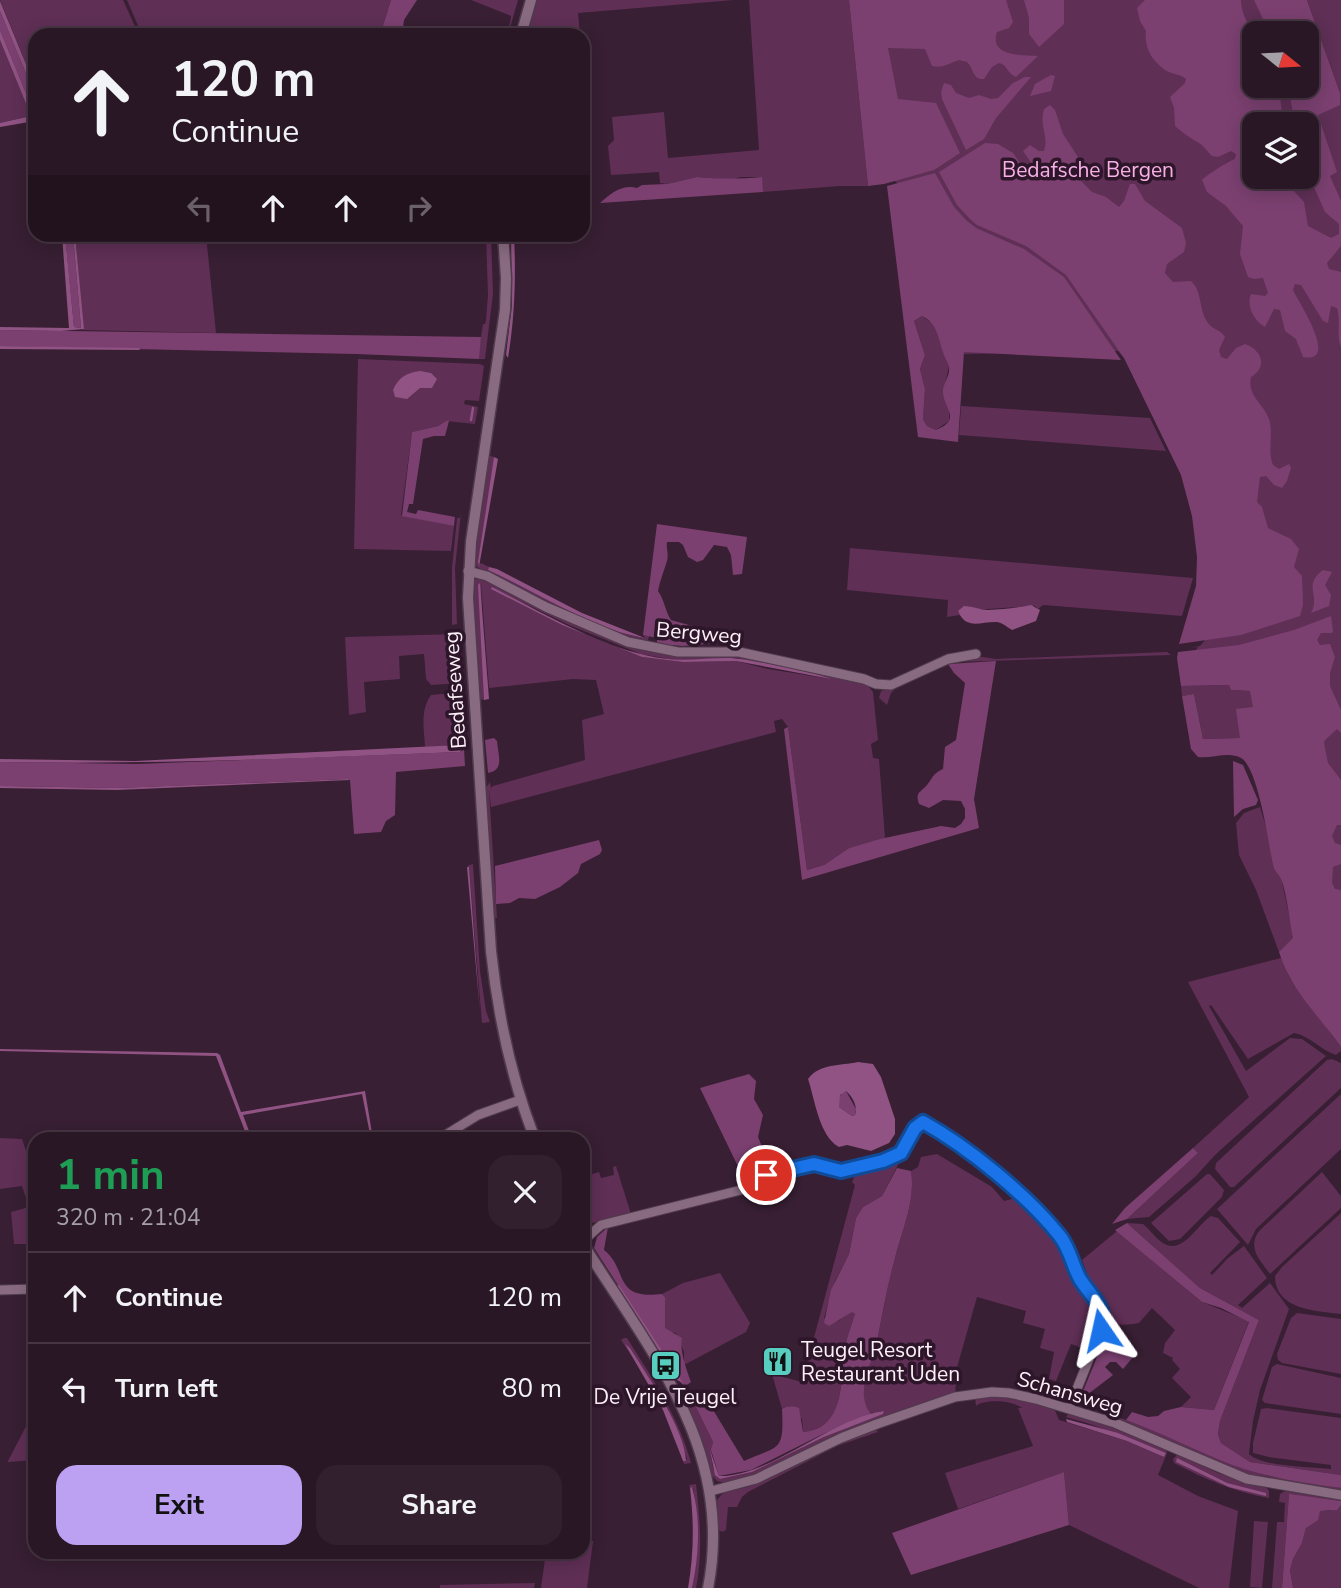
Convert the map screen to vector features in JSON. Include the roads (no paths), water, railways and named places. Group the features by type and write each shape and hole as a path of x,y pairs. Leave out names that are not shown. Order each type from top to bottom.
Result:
{"street":[{"path":"524,28 531,0"},
{"name":"Bedafseweg","path":"503,242 506,293 502,337 468,571 491,951 507,1052 532,1132"},
{"name":"Bergweg","path":"468,571 487,576 546,607 617,638 658,649 678,652 739,652 884,685 891,685 948,659 976,654"},
{"path":"450,1132 478,1115 520,1100"},
{"path":"590,1235 601,1225 741,1190 766,1175 814,1164 841,1171 883,1161 901,1153 915,1128 923,1122 975,1158 1014,1190 1060,1236 1078,1275 1103,1311 1101,1330 1069,1409"},
{"path":"590,1253 682,1404 699,1445 711,1491 713,1541 708,1588"},
{"path":"0,1290 28,1289"},
{"name":"Schansweg","path":"711,1491 756,1479 841,1438 955,1397 1009,1393 1115,1423 1247,1479 1341,1495"}],"waterway":[{"path":"471,420 473,408"}],"place":[{"name":"Teugel Resort Restaurant Uden","path":"778,1362"},
{"name":"De Vrije Teugel","path":"665,1365"}],"park label":[{"name":"Bedafsche Bergen","path":"1088,170"}]}
